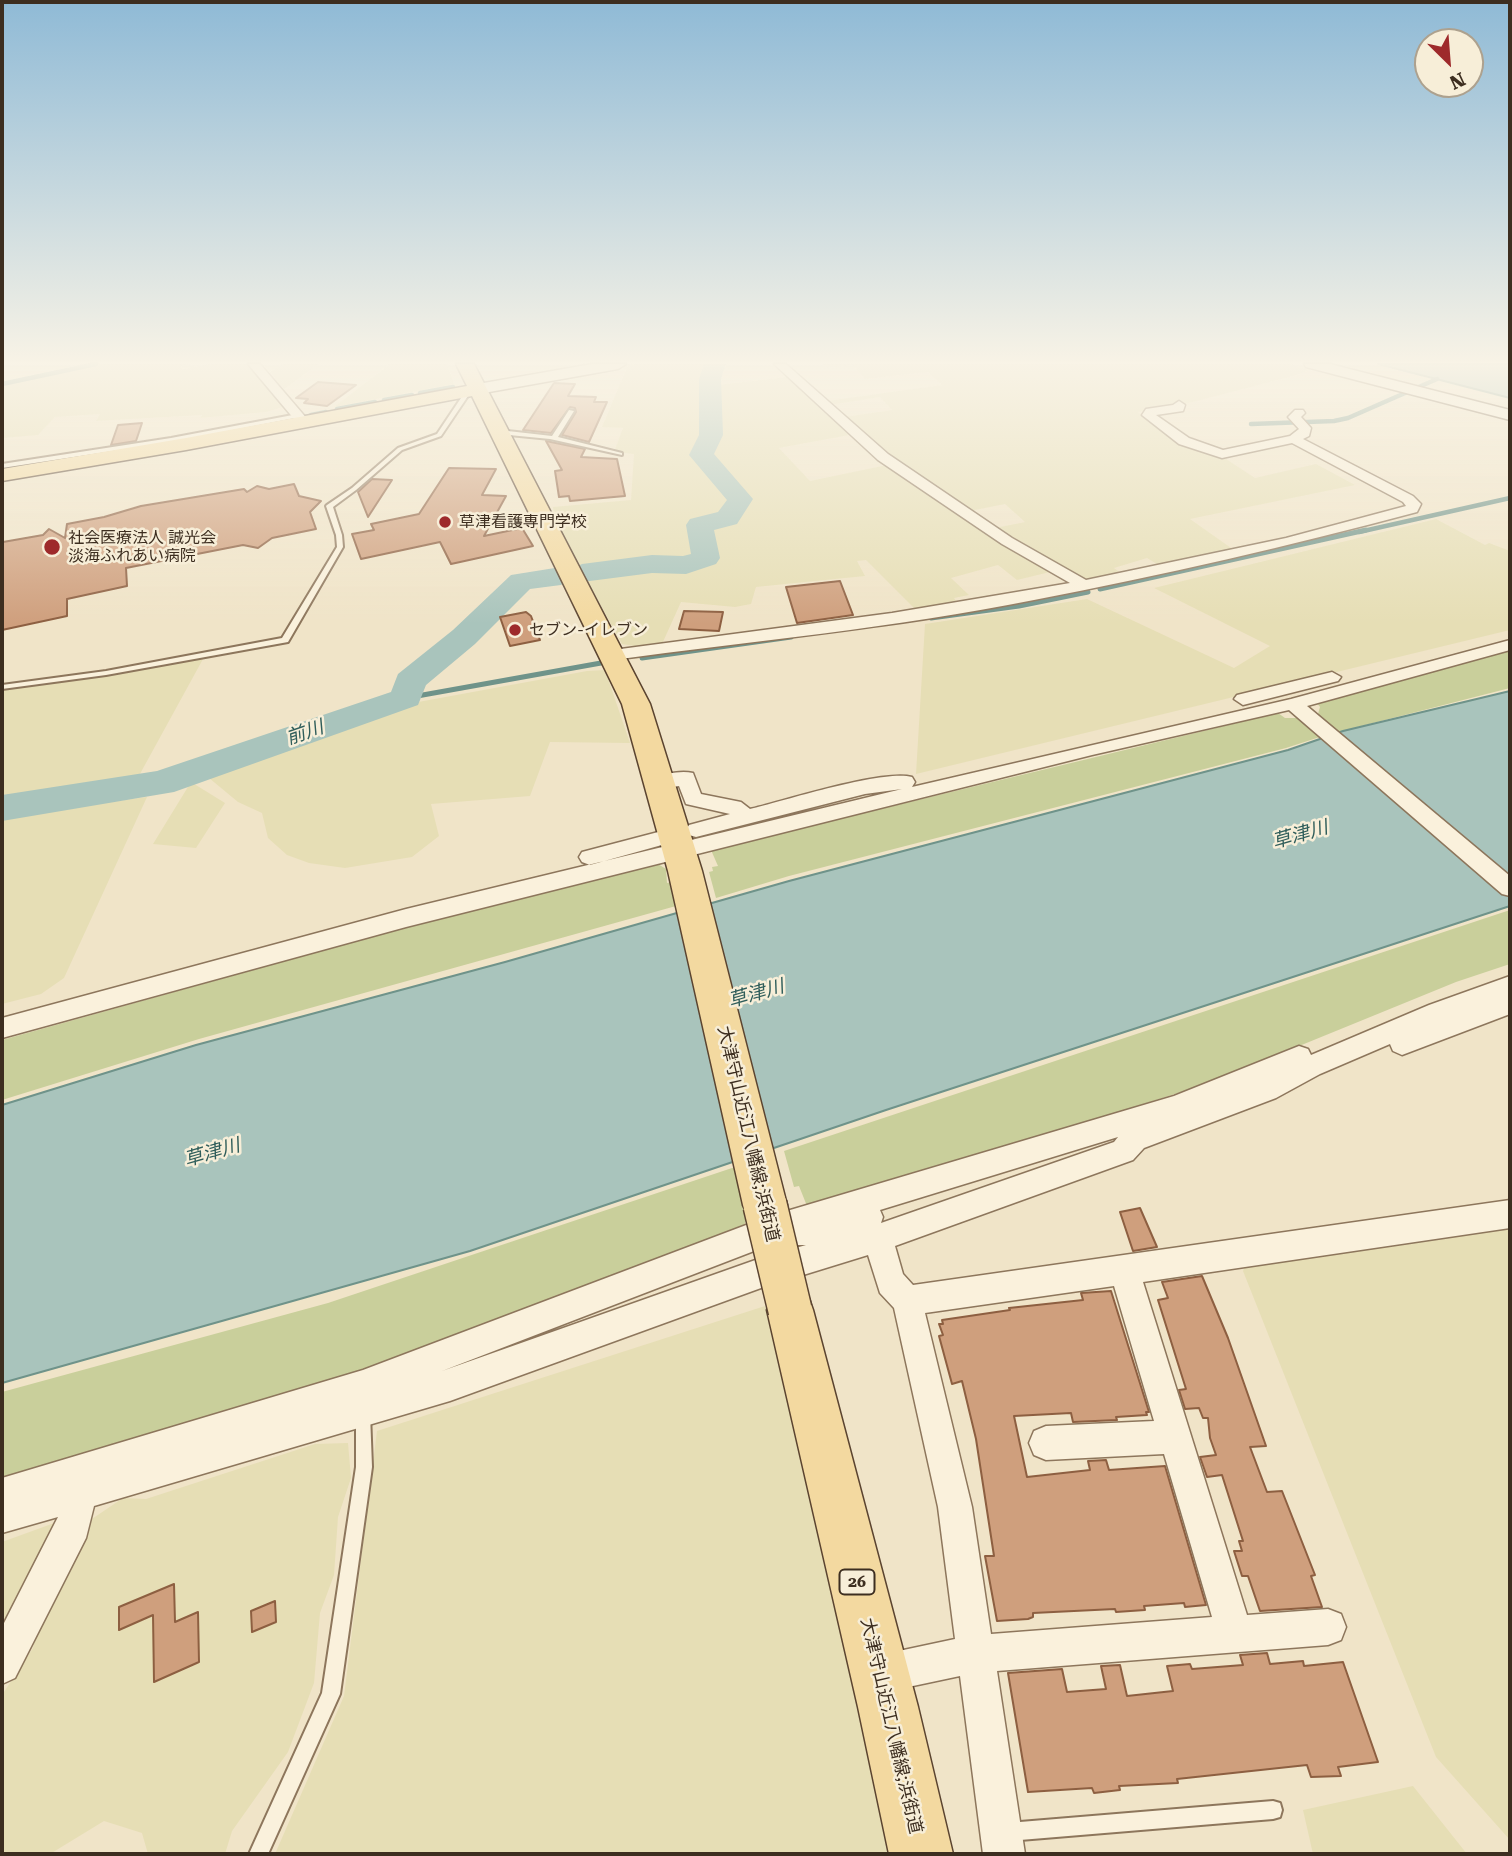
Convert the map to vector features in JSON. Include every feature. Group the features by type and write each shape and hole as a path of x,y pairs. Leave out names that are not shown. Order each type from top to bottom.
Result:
{"main road":[{"path":"2,475 132,451"},
{"name":"大津守山近江八幡線;浜街道","path":"508,451 636,704 681,847 760,1242 790,1310 921,1854"}],"street":[{"path":"876,451 1007,541 1084,585"},
{"path":"1212,451 1222,454 1238,451"},
{"path":"613,656 892,618 1084,585 1287,542 1412,509 1414,504 1408,499 1316,451"},
{"path":"1144,733 1152,721 1510,635"},
{"path":"2,1014 155,979 303,939 1144,733 1293,704 1510,645"},
{"path":"1293,704 1510,888"},
{"path":"681,847 746,817 865,788 923,779 1111,733 1144,733"},
{"path":"661,782 686,778 693,799 734,807 746,817"},
{"path":"2,1516 450,1385 761,1273 878,1238 1112,1155 1123,1151 1135,1132 1177,1107 1429,1001 1510,973"},
{"path":"2,1028 155,979"},
{"path":"1267,1090 1311,1066 1438,1012 1510,986"},
{"path":"2,1495 363,1386 760,1242 1135,1132 1267,1090 1324,1076 1510,1003"},
{"path":"907,1301 1510,1214"},
{"path":"878,1238 891,1282 907,1301 955,1507 1003,1843"},
{"path":"370,1408 456,1366 760,1242"},
{"path":"1124,1269 1235,1634"},
{"path":"1046,1443 1174,1437"},
{"path":"2,1665 74,1527 79,1493"},
{"path":"879,1674 975,1654 1328,1627"}],"lane":[{"path":"2,466 102,451"},
{"path":"2,687 106,673 285,640 340,547 329,506 354,489 398,451"},
{"path":"606,451 620,454"},
{"path":"258,1854 331,1694 370,1408"},
{"path":"1003,1843 1273,1810"}],"shaded area":[{"path":"781,451 810,481 887,465 990,537 1050,572 1017,580 998,565 951,578 969,595 954,598 958,604 916,610 866,560 857,561 865,576 756,587 751,604 735,607 681,602 662,644 641,647 622,644 555,523 553,507 631,500 634,454 614,452"},
{"path":"883,451 1206,451 1223,457 1255,478 1316,464 1355,485 1190,519 1234,550 1160,566 1147,558 1114,568 1122,574 1084,580 995,528 1025,522 1005,504 970,511"},
{"path":"1436,519 1485,545 1489,543 1510,551 1510,630 916,774 925,624 1087,599 1234,668 1270,646 1154,588"},
{"path":"203,659 135,783 2,801 2,690"},
{"path":"605,670 630,743 550,742 530,796 431,804 439,836 412,857 345,868 309,863 287,855 268,838 262,813 238,802 203,773 316,732 402,705"},
{"path":"191,782 225,803 196,848 153,844"},
{"path":"147,797 64,978 41,994 2,1004 2,816"},
{"path":"1510,1221 1510,1840 1436,1757 1243,1271 1248,1259"},
{"path":"765,1306 851,1673 889,1854 275,1854 344,1696 377,1431"},
{"path":"348,1443 351,1478 338,1517 334,1575 320,1613 314,1683 288,1752 232,1831 225,1854 148,1854 142,1833 104,1821 50,1854 2,1854 2,1695 33,1648 43,1602 86,1523 123,1498 146,1499 315,1444"},
{"path":"57,1522 52,1542 2,1635 2,1542"},
{"path":"1413,1786 1467,1854 1313,1854 1303,1810"}],"green space":[{"path":"1510,650 1510,688 1338,732 1318,714 1320,707 1317,703"},
{"path":"1278,713 1285,718 1301,718 1323,736 1286,748 789,876 716,898 709,872 713,871 712,867 718,866 711,850"},
{"path":"658,864 666,869 667,883 671,882 676,906 199,1039 2,1100 2,1040 382,934"},
{"path":"1510,910 1510,964 1456,982 1206,1084 809,1211 799,1186 794,1187 784,1151"},
{"path":"735,1167 747,1211 743,1227 736,1233 568,1292 413,1357 2,1481 2,1392 328,1303"}],"water":[{"name":"草津川","path":"1510,691 1510,906 886,1110 470,1251 2,1383 2,1105 196,1045 505,962 789,881 1288,750 1343,731"}],"building":[{"path":"551,451 584,451 581,457 617,459 625,496 570,501 569,496 559,497 555,471 562,470"},
{"path":"449,468 496,469 482,495 506,496 484,536 522,528 533,546 451,564 440,542 361,559 352,534 374,530 371,524 419,514"},
{"path":"372,479 392,480 368,517 358,492"},
{"path":"294,484 299,496 321,501 310,512 316,529 272,538 258,548 243,545 126,568 127,586 67,599 67,616 2,630 3,542 43,535 49,529 65,538 67,524 141,506 244,489 247,492 257,486 269,489"},
{"path":"840,581 853,615 797,623 786,587"},
{"path":"684,611 723,612 719,631 679,629"},
{"path":"526,612 531,616 540,640 510,646 500,617"},
{"path":"1140,1208 1157,1247 1133,1251 1120,1212"},
{"path":"1202,1276 1228,1338 1266,1446 1250,1447 1267,1492 1282,1491 1315,1575 1311,1576 1322,1607 1260,1611 1248,1576 1242,1576 1234,1551 1242,1551 1239,1541 1243,1541 1222,1475 1207,1477 1200,1457 1216,1455 1210,1438 1208,1418 1203,1418 1199,1408 1185,1409 1179,1390 1186,1389 1158,1300 1168,1298 1162,1282"},
{"path":"1111,1291 1149,1412 1146,1412 1147,1415 1116,1417 1117,1420 1073,1422 1071,1413 1014,1416 1027,1477 1090,1470 1088,1461 1106,1460 1109,1470 1165,1466 1206,1605 1185,1607 1184,1603 1144,1606 1145,1610 1116,1612 1115,1609 1033,1613 1033,1617 1028,1619 997,1621 985,1556 994,1556 976,1439 962,1381 952,1384 939,1336 943,1335 939,1324 943,1324 942,1320 1010,1310 1009,1308 1083,1300 1081,1293"},
{"path":"174,1584 175,1622 198,1612 199,1662 154,1682 153,1615 119,1630 119,1607"},
{"path":"275,1601 276,1622 252,1632 251,1611"},
{"path":"1267,1653 1270,1664 1303,1661 1304,1666 1343,1662 1378,1762 1338,1767 1341,1776 1311,1777 1307,1765 1177,1779 1178,1783 1119,1786 1120,1790 1094,1793 1092,1788 1028,1792 1008,1673 1062,1669 1067,1692 1106,1689 1101,1666 1120,1665 1127,1696 1173,1691 1167,1666 1190,1664 1192,1669 1243,1665 1240,1655"}],"waterway":[{"name":"前川","path":"582,573 652,564 686,565 706,558 700,525 728,518 740,499 701,455 703,451"},
{"path":"1359,532 1510,498"},
{"path":"1100,589 1366,530"},
{"name":"前川","path":"2,808 161,783 406,698 410,681 464,637 521,581 561,576"},
{"path":"931,618 1019,606 1088,592"},
{"path":"642,658 791,637"},
{"path":"406,698 601,663"}],"place":[{"name":"草津看護専門学校","path":"445,522"},
{"name":"社会医療法人 誠光会 淡海ふれあい病院","path":"52,547"},
{"name":"セブン-イレブン","path":"515,630"}]}
